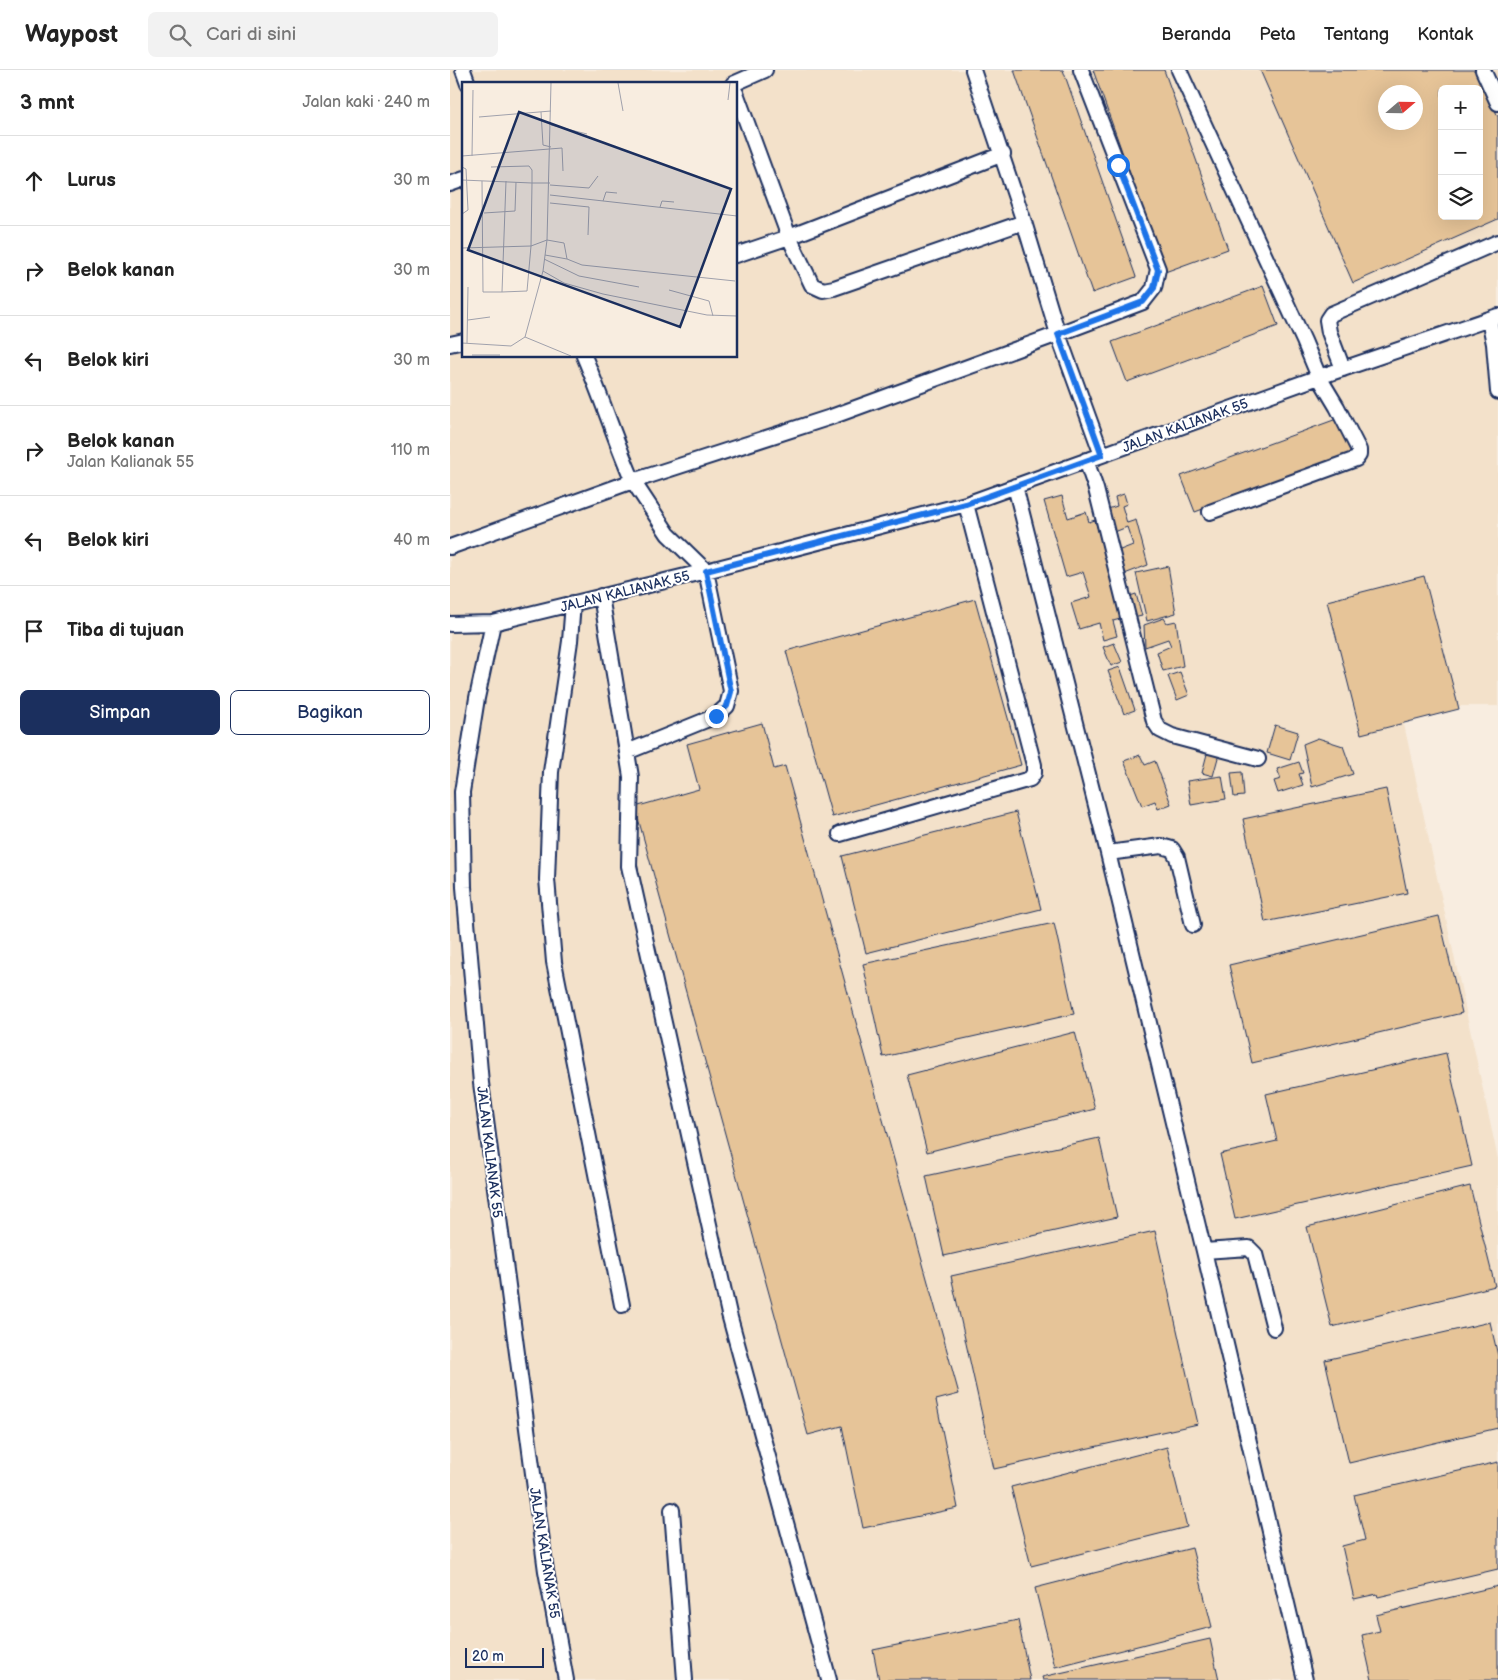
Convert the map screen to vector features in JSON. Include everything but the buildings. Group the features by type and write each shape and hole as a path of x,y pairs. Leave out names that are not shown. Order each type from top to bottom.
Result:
{"lane":[{"path":"463,70 467,82"},
{"path":"738,82 765,70"},
{"path":"973,70 1024,222 1058,334 1102,455"},
{"path":"450,547 633,481 831,417 1143,302 1154,288 1158,270 1082,70"},
{"path":"1179,70 1304,341 1319,378 1359,450 1359,455 1356,459 1210,512"},
{"path":"1483,70 1498,104"},
{"path":"738,98 789,237 812,285 823,290 834,288 1024,222"},
{"path":"738,254 789,237 1002,154"},
{"path":"450,184 462,180"},
{"path":"1343,369 1329,332 1327,320 1331,314 1498,242"},
{"path":"1493,318 1498,392"},
{"name":"JALAN KALIANAK 55","path":"450,624 493,623 706,571 966,504 1343,369 1493,318"},
{"path":"585,358 597,386 618,448 633,481 668,534 706,571 731,692 727,706 716,716 628,752"},
{"path":"1086,460 1096,489 1154,721 1160,730 1172,736 1258,759"},
{"path":"1015,486 1108,854 1305,1680"},
{"path":"840,834 1030,779 1034,773 1034,765 966,504"},
{"path":"600,596 631,777 629,866 729,1314 830,1680"},
{"path":"573,603 570,641 551,772 547,879 554,962 622,1305"},
{"name":"JALAN KALIANAK 55","path":"493,623 477,698 462,792 464,887 482,1093 546,1571 566,1680"},
{"path":"1108,854 1161,846 1172,849 1178,857 1193,925"},
{"path":"1204,1251 1249,1248 1255,1254 1274,1328"},
{"path":"672,1510 685,1680"}],"shaded area":[{"path":"450,70 1498,70 1498,706 1400,706 1498,1159 1498,1680 450,1680"}],"route":[{"path":"716,716 727,706 731,692 714,602 706,571 966,504 1102,455 1058,334 1143,302 1154,288 1158,270 1149,242 1118,165"}]}
